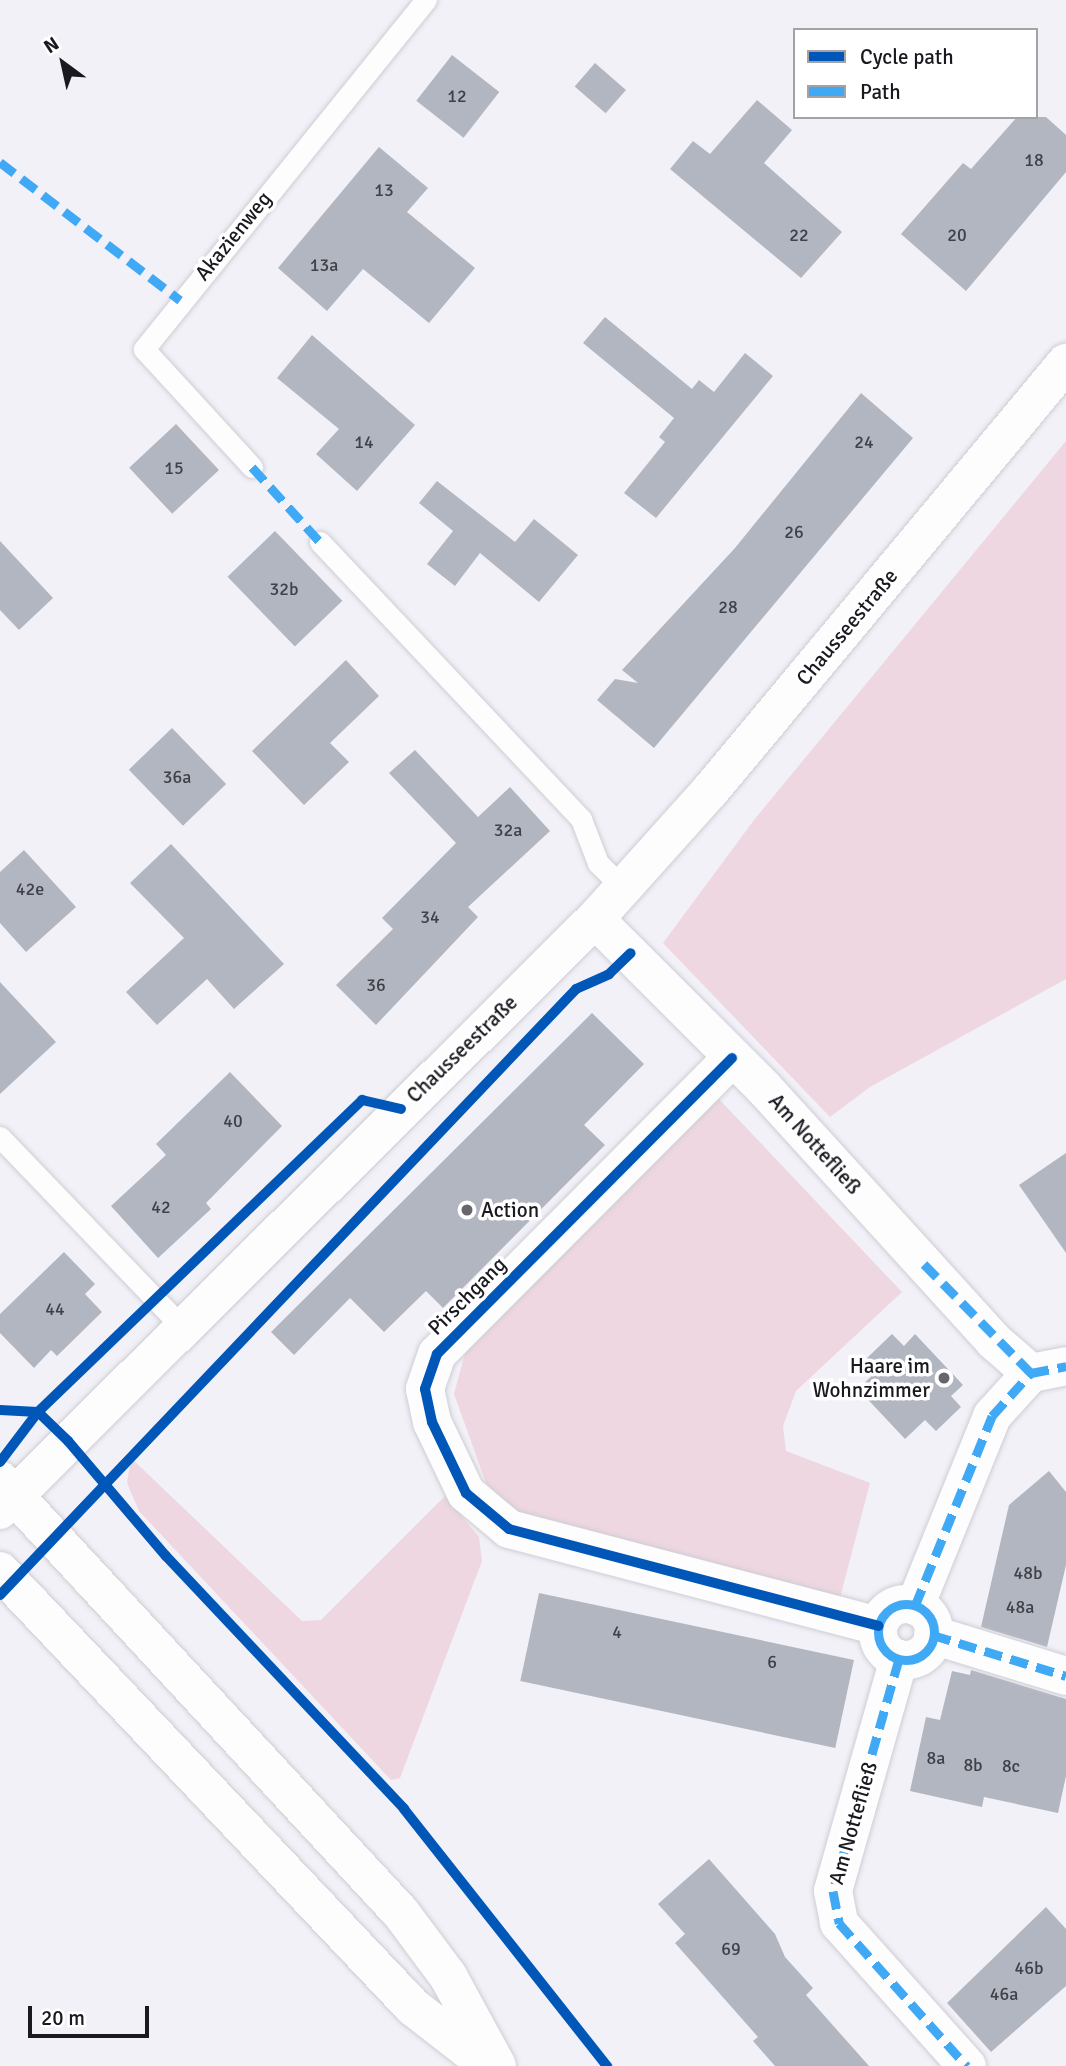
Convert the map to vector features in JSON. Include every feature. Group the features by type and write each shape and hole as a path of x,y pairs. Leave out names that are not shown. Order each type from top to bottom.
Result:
{"main road":[{"name":"Chausseestraße","path":"5,1495 182,1327 594,919 1066,363"},
{"name":"Am Nottefließ","path":"594,919 732,1058 993,1341 1048,1370 992,1416 924,1620 922,1654 899,1659 833,1891 839,1923 967,2066"},
{"name":"Pirschgang","path":"732,1058 437,1354 425,1389 432,1422 466,1493 509,1529 878,1626"},
{"path":"5,1495 401,1913 448,1976 497,2066"},
{"path":"0,1571 413,2007 489,2066"},
{"path":"899,1659 882,1647 878,1626 892,1608 1066,1676"}],"lane":[{"name":"Akazienweg","path":"252,467 144,349 426,0"},
{"path":"320,542 581,819 598,863 623,888"},
{"path":"0,1137 182,1327"}],"shaded area":[{"path":"1066,441 1066,979 870,1087 830,1117 663,943 754,820"},
{"path":"717,1097 902,1292 796,1391 783,1426 786,1451 870,1483 840,1598 513,1511 486,1483 454,1394 465,1353"},
{"path":"131,1458 302,1621 321,1620 445,1496 479,1537 482,1561 400,1778 391,1780 139,1511 127,1483"}],"building":[{"path":"452,55 499,92 464,138 416,101"},
{"path":"595,63 626,90 606,113 575,86"},
{"path":"757,100 792,130 764,163 842,232 801,278 670,169 693,141 710,154"},
{"path":"1046,117 1066,135 1066,172 966,291 901,234 963,163 971,169 1015,119"},
{"path":"379,147 428,188 407,212 475,268 429,323 363,269 327,311 278,268"},
{"path":"605,317 692,389 699,380 714,392 745,353 773,376 656,518 624,493 665,442 659,437 674,418 583,343"},
{"path":"312,335 415,425 357,491 316,454 339,429 277,378"},
{"path":"861,393 913,438 654,748 597,700 615,679 638,683 622,670 735,548"},
{"path":"176,424 219,470 172,514 129,468"},
{"path":"437,481 515,542 534,519 578,555 539,602 480,553 455,586 427,564 453,531 419,503"},
{"path":"275,531 342,601 295,647 228,577"},
{"path":"0,541 53,598 19,630 0,610"},
{"path":"346,660 379,696 330,743 349,762 304,805 252,751"},
{"path":"172,728 226,784 183,826 129,770"},
{"path":"415,750 478,817 510,787 550,831 468,907 478,917 376,1025 336,985 393,929 382,918 456,843 389,773"},
{"path":"171,844 284,964 234,1009 207,979 157,1025 126,992 184,938 130,883"},
{"path":"24,850 76,907 26,952 0,923 0,872"},
{"path":"0,982 56,1042 0,1094"},
{"name":"Action","path":"592,1013 644,1064 584,1125 605,1145 443,1308 426,1291 384,1332 350,1298 294,1355 271,1332"},
{"path":"230,1072 282,1126 206,1203 211,1209 158,1258 111,1206 166,1155 156,1144"},
{"path":"1066,1153 1066,1253 1019,1185"},
{"path":"64,1252 95,1284 85,1294 102,1312 57,1356 51,1350 34,1368 0,1333 0,1314"},
{"path":"892,1334 904,1346 915,1334 963,1385 951,1396 961,1407 936,1431 925,1420 905,1439 858,1389 878,1370 867,1358"},
{"path":"1049,1471 1066,1492 1066,1565 1047,1647 981,1627 1009,1505"},
{"path":"539,1593 854,1660 835,1748 520,1681"},
{"path":"971,1670 1066,1699 1066,1776 1058,1813 984,1797 982,1807 910,1791 926,1717 940,1720 952,1671 970,1675"},
{"path":"709,1859 775,1934 785,1957 813,1988 806,1995 869,2066 775,2066 753,2041 758,2037 675,1943 685,1934 658,1904"},
{"path":"1046,1907 1066,1929 1066,1986 991,2052 947,2003"}],"marked path":[{"path":"0,162 180,300"},
{"path":"252,467 320,542"},
{"path":"924,1264 1031,1373"},
{"path":"915,1606 992,1416 1031,1373 1066,1366"},
{"path":"906,1604 921,1609 929,1617 934,1632 929,1647 921,1655 906,1660 891,1655 883,1647 878,1632 883,1617 891,1609 906,1604"},
{"path":"933,1635 1066,1676"},
{"path":"899,1659 833,1891 839,1923 967,2066"}],"cycle path":[{"path":"0,1595 576,989 609,974 631,953"},
{"path":"732,1058 437,1354 425,1389 432,1422 466,1493 509,1529 878,1626"},
{"path":"0,1462 38,1412 362,1100 401,1109"},
{"path":"0,1410 38,1412 68,1441 166,1556 404,1809 607,2066"}],"place":[{"name":"Action","path":"467,1210"},
{"name":"Haare im Wohnzimmer","path":"944,1378"}]}
